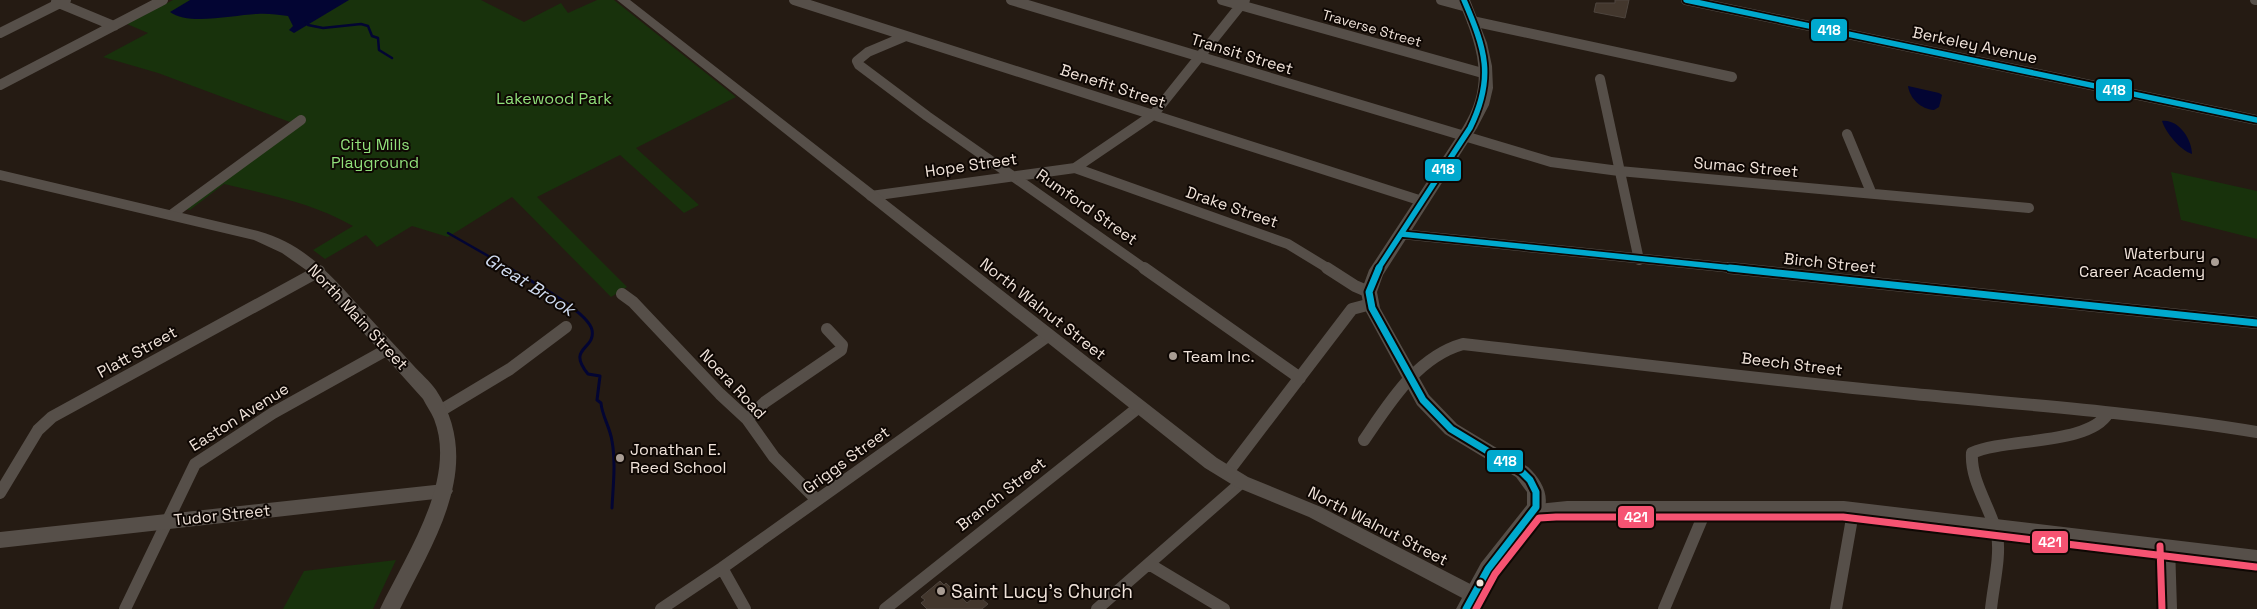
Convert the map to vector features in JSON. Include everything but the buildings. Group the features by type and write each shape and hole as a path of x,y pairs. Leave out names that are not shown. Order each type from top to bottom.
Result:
{"main road":[{"path":"1466,3 1486,74 1484,99 1464,136 1373,278 1370,298 1410,379 1428,406 1451,429 1527,476 1536,492 1537,502 1534,510 1488,568 1469,602"},
{"name":"North Main Street","path":"0,175 268,240 298,255 319,271 429,394 440,411 445,424 448,446 444,491 438,508 390,609"}],"street":[{"path":"0,85 163,0"},
{"name":"North Walnut Street","path":"623,0 1139,407 1227,473 1242,482 1315,512 1469,602"},
{"name":"Benefit Street","path":"794,0 1422,201"},
{"name":"Transit Street","path":"1011,0 1464,136"},
{"name":"Traverse Street","path":"1222,0 1242,3 1486,74"},
{"path":"1441,0 1466,3"},
{"name":"Berkeley Avenue","path":"1686,0 2257,120"},
{"path":"1735,10 1736,0"},
{"path":"0,33 58,1 114,26"},
{"name":"Hope Street","path":"871,196 1075,168 1153,115 1242,3"},
{"path":"1472,21 1732,77"},
{"name":"Rumford Street","path":"906,36 868,52 857,61 859,65 927,116 1300,378"},
{"path":"1600,79 1639,260"},
{"path":"171,215 301,120"},
{"path":"1847,134 1871,192"},
{"name":"Sumac Street","path":"1464,136 1551,162 1619,171 1871,192 2029,208"},
{"name":"Drake Street","path":"1075,168 1288,244 1355,286 1370,298"},
{"name":"Birch Street","path":"1400,234 2257,323"},
{"name":"Platt Street","path":"0,493 38,430 52,417 319,271"},
{"name":"Noera Road","path":"622,294 633,302 720,394 747,418 774,457 818,500"},
{"path":"1227,473 1352,309 1370,298"},
{"path":"440,411 510,369 566,327"},
{"path":"747,418 765,402 838,353 842,348 828,329"},
{"name":"Griggs Street","path":"661,609 722,568 1049,335"},
{"name":"Beech Street","path":"1364,440 1410,379 1449,348 1458,344 1912,394 2203,423 2257,432"},
{"name":"Easton Avenue","path":"125,609 188,474 202,457 273,413 388,349"},
{"name":"Branch Street","path":"885,609 1139,407"},
{"path":"1991,609 1998,543 1995,525 1971,463 1972,453 1983,448 2036,441 2088,430 2103,422 2108,413"},
{"path":"1097,609 1242,482"},
{"name":"Tudor Street","path":"0,540 444,491"},
{"path":"1664,609 1707,507"},
{"path":"1534,510 1707,507 1851,509 2257,558"},
{"path":"1836,609 1852,524 1851,509"},
{"path":"2169,546 2171,609"},
{"path":"1149,564 1224,609"},
{"path":"722,568 745,609"}],"green space":[{"name":"Lakewood Park","path":"173,0 481,0 524,22 561,3 568,13 597,0 614,0 736,97 636,148 699,205 684,213 620,155 537,197 627,287 611,297 512,197 448,237 412,226 377,247 366,235 325,259 313,250 353,226 322,211 274,196 224,184 190,210 184,209 298,125 158,73 103,57 148,33 127,24"},
{"path":"2171,172 2257,191 2257,239 2181,220"},
{"path":"396,560 373,609 283,609 304,571"}],"shaded area":[{"path":"190,0 349,0 294,33 289,30 293,26 288,16 261,14 199,19 178,16 170,12"},
{"path":"1908,86 1942,95 1939,107 1934,110 1925,108 1914,99"},
{"path":"2162,121 2174,123 2179,127 2190,143 2192,154 2183,149 2174,140"}],"waterway":[{"path":"306,22 308,25 323,28 361,24 368,26 372,36 378,38 379,50 392,58"},
{"name":"Great Brook","path":"448,233 511,269"},
{"name":"Great Brook","path":"509,268 569,305 588,322 592,330 590,342 583,349 580,359 588,374 600,376 597,400 601,403 611,436 614,458 612,508"}],"transit line":[{"name":"418","path":"1464,0 1477,33 1485,64 1484,95 1479,111 1470,128 1375,274 1369,292 1372,308 1423,400 1451,429 1522,472 1530,480 1536,492 1536,507 1488,569 1466,609"},
{"name":"418","path":"1686,0 2257,120"},
{"name":"418","path":"1401,234 2257,323"},
{"name":"421","path":"1476,609 1495,574 1539,518 1556,517 1843,517 2256,567"},
{"name":"421","path":"2160,546 2162,609"}],"place":[{"name":"Waterbury Career Academy","path":"2215,262"},
{"name":"Team Inc.","path":"1173,356"},
{"name":"Jonathan E. Reed School","path":"620,458"},
{"name":"Saint Lucy's Church","path":"941,591"}],"park label":[{"name":"City Mills Playground","path":"375,153"}]}
